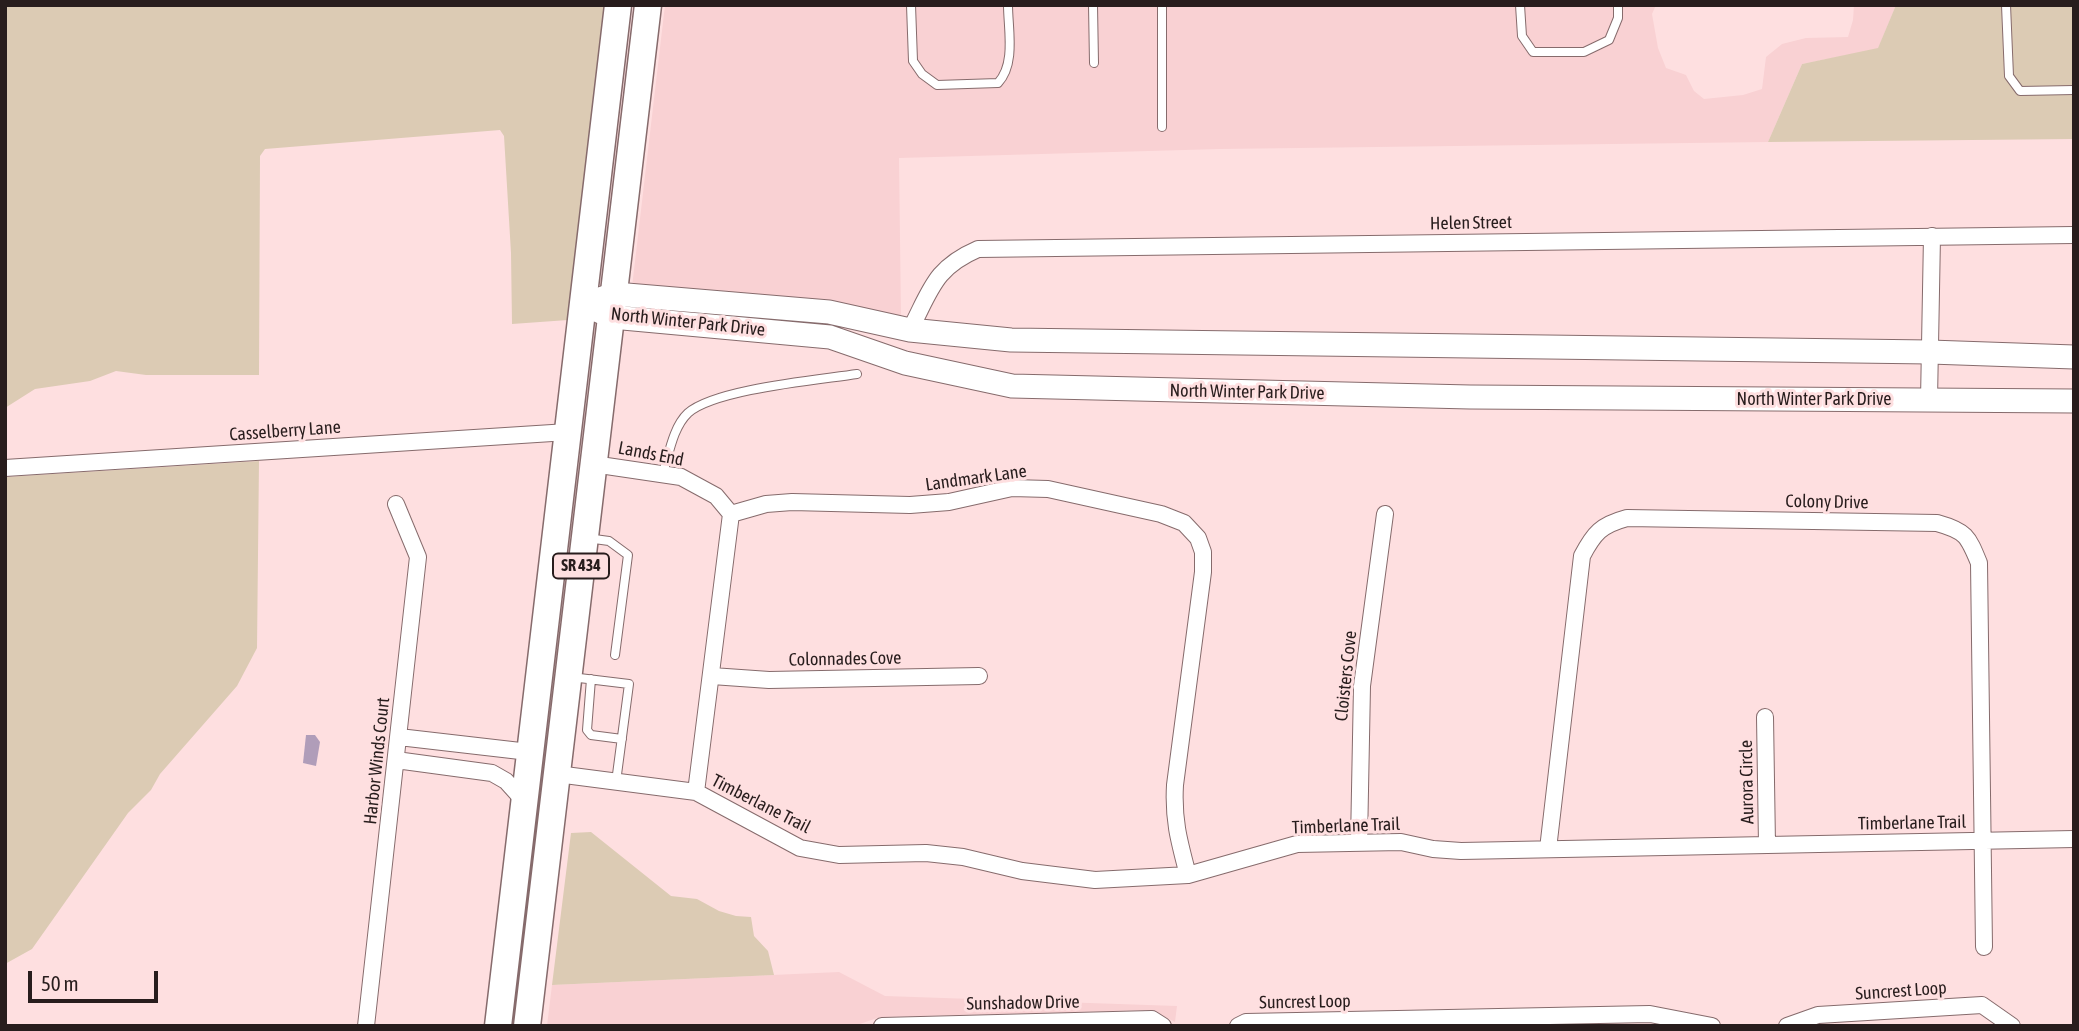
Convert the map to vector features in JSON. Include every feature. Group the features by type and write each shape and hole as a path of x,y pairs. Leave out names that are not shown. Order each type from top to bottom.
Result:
{"main road":[{"name":"SR 434","path":"498,1026 618,5"},
{"name":"SR 434","path":"527,1026 557,774 580,678 584,538 648,5"},
{"path":"534,712 544,758 557,774"},
{"path":"530,752 544,782 551,815"}],"street":[{"name":"Helen Street","path":"910,330 945,268 957,258 978,249 2074,235"},
{"path":"1929,400 1932,236"},
{"name":"North Winter Park Drive","path":"583,304 829,312 910,330 1011,341 1930,352 2074,357"},
{"name":"North Winter Park Drive","path":"613,306 830,337 905,363 1012,386 1470,397 2074,401"},
{"name":"Casselberry Lane","path":"5,468 568,432"},
{"name":"Lands End","path":"593,464 681,477 716,496 731,514"},
{"name":"Landmark Lane","path":"731,514 765,504 792,502 911,505 949,502 1012,488 1048,489 1161,514 1184,523 1198,538 1203,552 1203,572 1173,813 1188,875"},
{"name":"Harbor Winds Court","path":"366,1026 418,557 397,504"},
{"path":"696,792 731,514"},
{"name":"Cloisters Cove","path":"1359,842 1363,686 1385,514"},
{"name":"Colony Drive","path":"1548,849 1582,556 1593,535 1609,523 1627,519 1937,523 1958,528 1971,543 1979,563 1984,947"},
{"name":"Colonnades Cove","path":"712,676 769,680 979,677"},
{"name":"Aurora Circle","path":"1765,718 1767,845"},
{"path":"399,737 530,752"},
{"path":"453,768 456,743"},
{"path":"396,760 492,773 506,780 524,801"},
{"name":"Timberlane Trail","path":"557,774 696,792 800,848 839,855 926,853 963,857 1022,871 1095,880 1188,875 1297,844 1401,842 1433,849 1461,851 2074,839"},
{"name":"Suncrest Loop","path":"1787,1026 1818,1015 1982,1005 2012,1026"},
{"name":"Suncrest Loop","path":"1238,1026 1246,1022 1491,1021 1650,1014 1712,1026"},
{"name":"Sunshadow Drive","path":"882,1026 1152,1019 1163,1026"}],"lane":[{"path":"911,5 913,61 922,74 937,85 998,83 1005,76 1009,64 1008,5"},
{"path":"1093,5 1094,63"},
{"path":"1162,5 1162,127"},
{"path":"1520,5 1522,36 1533,52 1584,52 1609,40 1618,18 1618,5"},
{"path":"2006,5 2010,76 2020,91 2074,90"},
{"path":"663,473 676,431 688,414 708,401 731,394 857,374"},
{"path":"584,538 610,541 628,555 615,655"},
{"path":"580,678 593,707 587,730 591,735 622,738"},
{"path":"580,678 629,684 620,712 622,738 616,782"}],"shaded area":[{"path":"5,5 605,5 568,320 512,324 504,136 500,130 265,149 260,156 259,375 146,375 116,371 90,381 35,389 5,408"},
{"path":"665,5 1656,5 1652,14 1658,48 1666,68 1686,75 1694,91 1704,99 1743,95 1762,89 1766,57 1782,44 1806,38 1848,37 1854,5 1896,5 1878,49 1802,64 1768,142 1220,149 899,158 901,319 632,287"},
{"path":"1896,5 2074,5 2074,139 1768,142 1802,64 1878,48"},
{"path":"259,461 257,648 237,686 160,774 151,790 128,813 32,949 5,964 5,477"},
{"path":"306,735 315,735 320,742 316,766 303,763"},
{"path":"591,832 671,896 697,899 719,911 751,917 754,936 768,951 774,975 552,985 571,833"},
{"path":"839,972 885,996 1177,1006 1175,1022 1151,1010 880,1017 854,1026 547,1026 552,985"}]}
